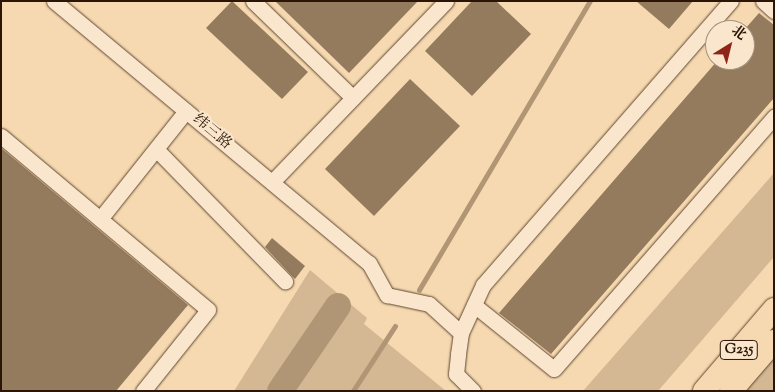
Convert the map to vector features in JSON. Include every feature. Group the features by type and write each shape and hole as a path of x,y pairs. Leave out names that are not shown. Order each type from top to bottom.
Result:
{"highway":[{"name":"G235","path":"704,391 774,309"},
{"name":"G235","path":"732,391 774,341"}],"street":[{"name":"纬三路","path":"54,1 369,263 388,295 429,304 461,333"},
{"path":"272,182 446,1"},
{"path":"473,391 456,374 461,333 483,285 731,1"},
{"path":"764,1 774,11"},
{"path":"255,2 353,98"},
{"path":"100,220 186,111"},
{"path":"474,305 554,369 774,118"},
{"path":"1,136 208,310 143,391"},
{"path":"156,149 285,280"}],"shaded area":[{"path":"774,173 774,257 658,391 583,391"},
{"path":"310,270 367,318 364,324 446,391 234,391"},
{"path":"774,356 774,391 744,391"}],"building":[{"path":"232,1 308,72 282,99 206,28"},
{"path":"275,1 418,1 349,73"},
{"path":"472,1 496,1 531,34 472,96 425,51"},
{"path":"636,1 693,1 669,29"},
{"path":"759,13 774,25 774,98 551,354 499,313 709,70 755,70 755,20 753,20"},
{"path":"410,79 460,126 374,216 325,169"},
{"path":"1,148 188,305 116,391 1,391"},
{"path":"272,238 305,266 295,279 265,247"}],"waterway":[{"path":"419,290 590,1"},
{"path":"280,391 338,306"},
{"path":"353,391 395,326"}]}
